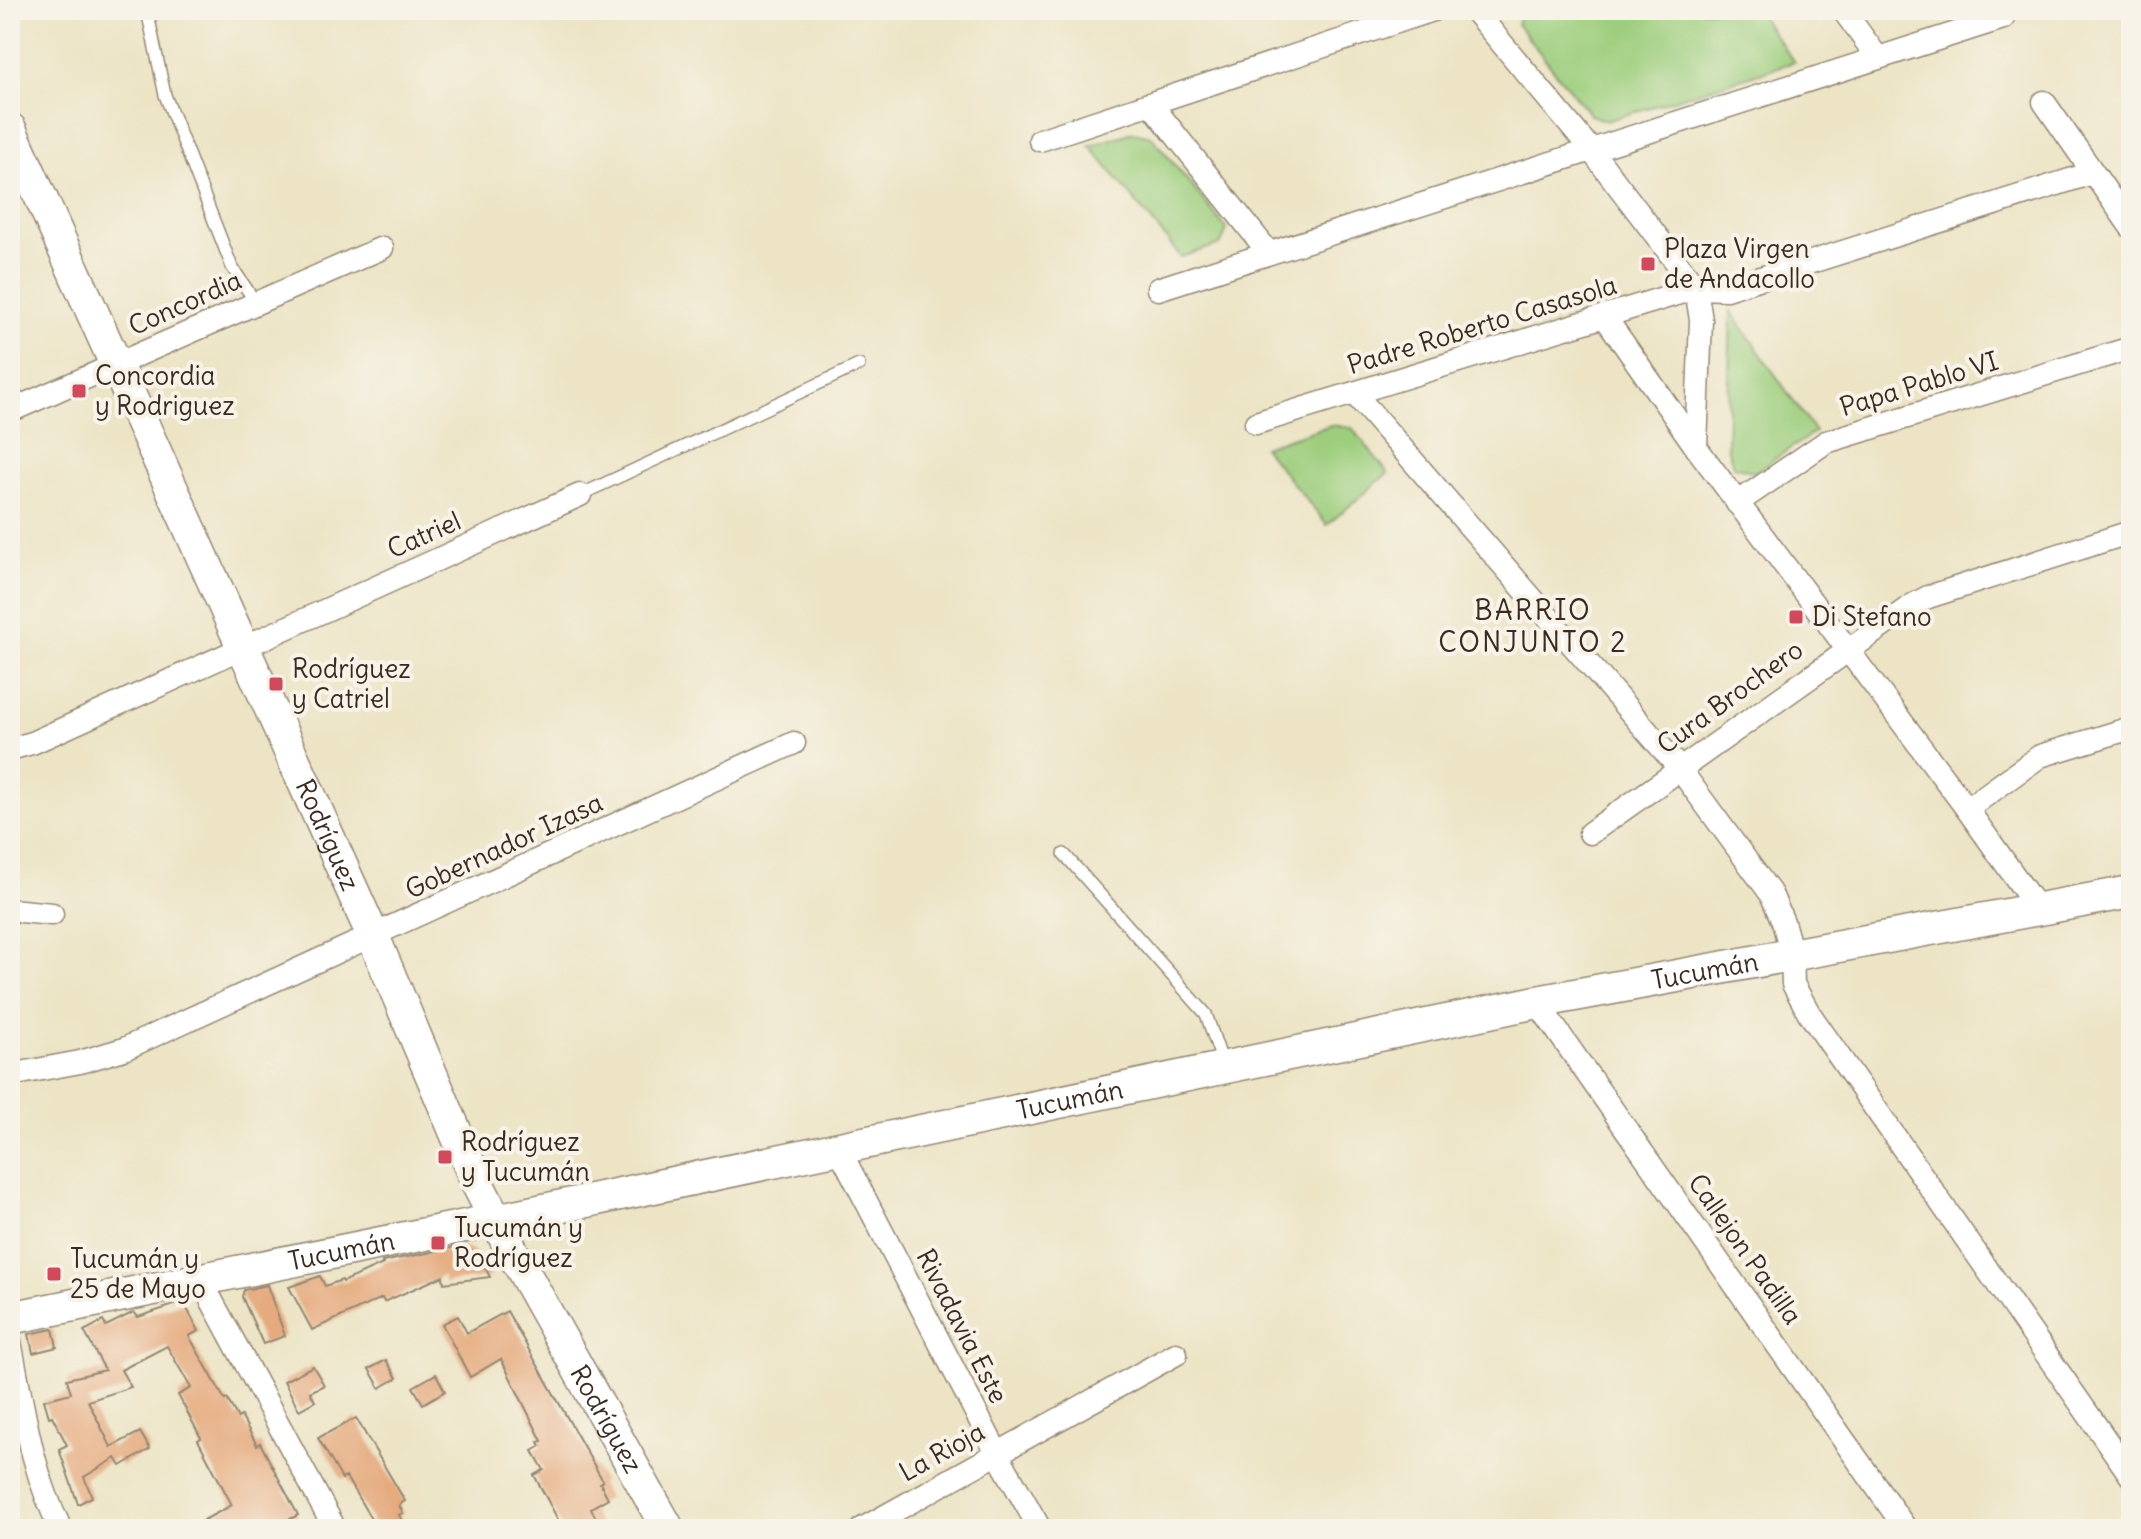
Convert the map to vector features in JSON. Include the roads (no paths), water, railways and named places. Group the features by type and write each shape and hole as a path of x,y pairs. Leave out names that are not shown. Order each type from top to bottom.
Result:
{"main road":[{"name":"Rodríguez","path":"10,129 18,170 116,365 373,936 477,1183 668,1529"},
{"name":"Tucumán","path":"10,1318 1537,1002 2131,892"}],"street":[{"path":"1040,140 1433,10"},
{"path":"1474,10 1591,150 1696,288 1701,320 1696,447"},
{"path":"1843,10 1878,58"},
{"path":"1158,289 2003,18"},
{"path":"2044,102 2131,227"},
{"path":"1151,104 1269,253"},
{"name":"Padre Roberto Casasola","path":"1256,423 1696,288 1726,289 2092,173"},
{"name":"Concordia","path":"10,411 382,248"},
{"path":"1605,317 1696,447 1967,809 2037,908"},
{"name":"Papa Pablo VI","path":"1737,503 1826,442 2131,348"},
{"path":"1354,393 1679,768 1771,894 1792,954 1793,984 1809,1013 2131,1476"},
{"name":"Catriel","path":"10,749 32,743 580,495"},
{"name":"Cura Brochero","path":"1590,833 1911,606 1928,597 2131,532"},
{"path":"1967,809 2040,756 2131,728"},
{"name":"Gobernador Izasa","path":"10,1075 80,1062 124,1049 794,743"},
{"path":"10,910 52,914"},
{"name":"Callejon Padilla","path":"1537,1002 1906,1529"},
{"name":"Rivadavia Este","path":"838,1147 997,1453 1040,1529"},
{"path":"200,1279 335,1529"},
{"path":"10,1342 41,1481 61,1529"},
{"name":"La Rioja","path":"862,1529 1176,1354"}],"lane":[{"path":"147,10 165,95 232,267 256,303"},
{"name":"Catriel","path":"580,495 859,365"},
{"path":"1064,854 1206,1014 1223,1066"}],"place":[{"name":"Plaza Virgen de Andacollo","path":"1648,264"},
{"name":"Concordia y Rodriguez","path":"79,391"},
{"name":"Di Stefano","path":"1796,617"},
{"name":"Rodríguez y Catriel","path":"276,684"},
{"name":"Rodríguez y Tucumán","path":"445,1157"},
{"name":"Tucumán y Rodríguez","path":"438,1243"},
{"name":"Tucumán y 25 de Mayo","path":"54,1274"}],"district":[{"name":"BARRIO CONJUNTO 2","path":"1533,626"}]}
